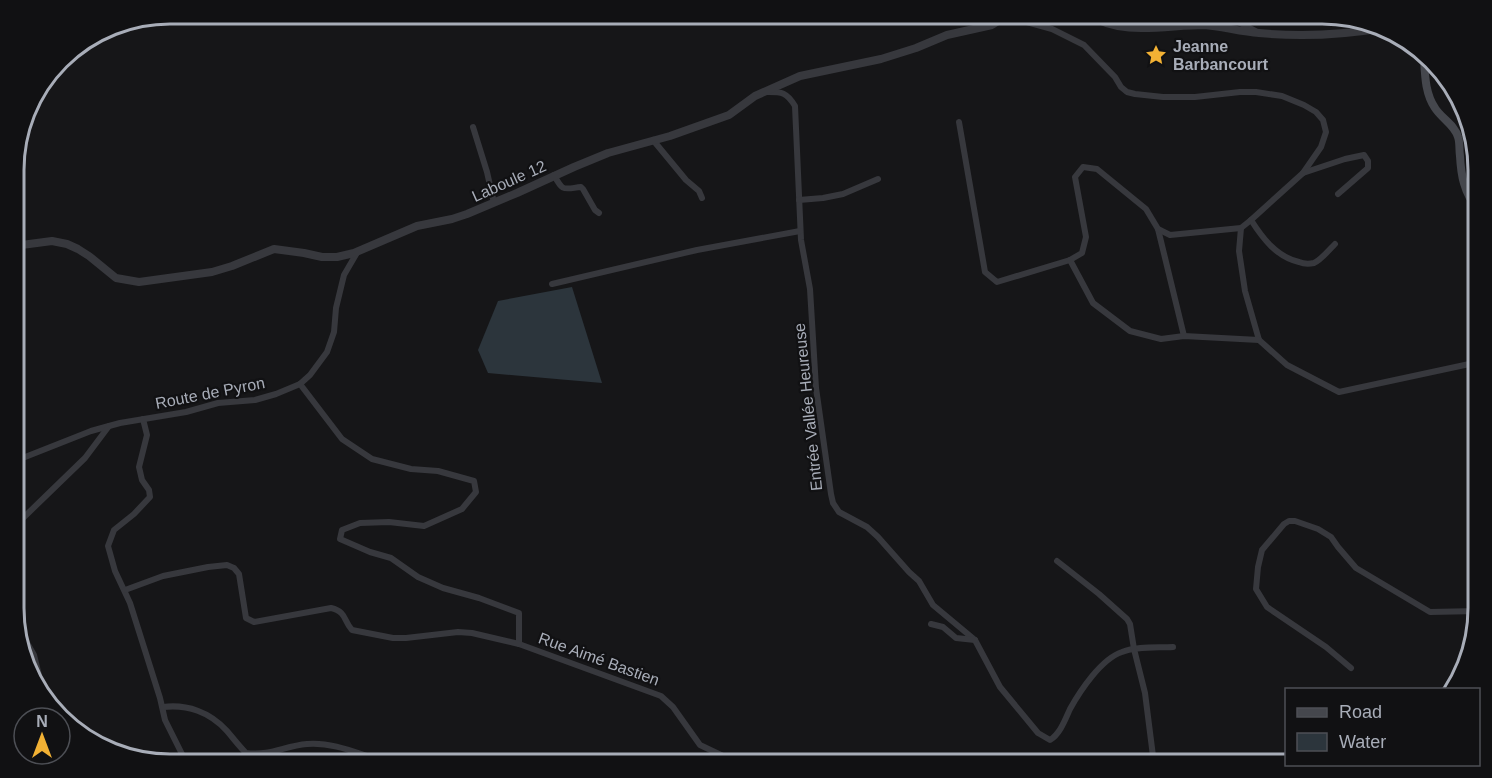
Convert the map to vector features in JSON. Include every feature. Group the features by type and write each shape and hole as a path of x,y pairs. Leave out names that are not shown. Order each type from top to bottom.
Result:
{"main road":[{"path":"1425,67 1429,97 1436,110 1458,135 1461,170 1468,192"}],"street":[{"name":"Laboule 12","path":"24,245 52,241 67,244 89,256 116,278 139,282 212,272 274,249 322,257 337,257 417,226 452,219 494,203 608,153 729,115 755,96 800,76 881,59 947,35 994,24"},
{"path":"1036,24 1052,29 1084,45 1127,92 1163,97 1256,92 1282,96 1304,105 1316,112 1323,120 1326,132 1321,147 1303,173 1240,228 1170,235 1158,229"},
{"path":"1110,24 1127,27 1207,25 1260,33 1302,35 1366,31"},
{"path":"1243,24 1260,33"},
{"name":"Entrée Vallée Heureuse","path":"764,92 781,93 790,97 795,106 800,231 810,289 816,388 833,502 839,512 867,527 878,537 919,581 933,605 975,640 999,687 1038,733 1050,740 1061,728 1078,693 1100,667 1120,652 1134,649"},
{"path":"959,122 985,272 997,282 1070,260 1082,253 1086,237 1075,177 1083,168 1097,169 1146,209 1158,229 1184,336"},
{"path":"473,127 494,203"},
{"path":"653,140 686,180 699,191 702,198"},
{"path":"1303,173 1344,159 1364,155 1368,161 1368,168 1338,194"},
{"path":"554,175 564,189 581,187 599,213"},
{"path":"799,200 843,194 878,179"},
{"path":"1251,220 1260,234 1279,254 1304,264 1314,262 1335,244"},
{"path":"1240,228 1239,251 1245,291 1259,340 1287,365 1339,392 1468,364"},
{"path":"552,284 697,250 800,231"},
{"name":"Route de Pyron","path":"24,457 91,431 186,412 218,403 255,400 300,384 310,375 327,352 334,332 340,288 346,270 359,250"},
{"path":"337,257 346,270"},
{"path":"1070,260 1093,303 1130,331 1161,339 1184,336 1259,340"},
{"name":"Rue Aimé Bastien","path":"300,384 342,439 372,459 411,469 438,471 474,481 476,492 462,509 439,520 424,526 389,522 360,523 342,530 340,539 391,558 418,577 442,588 479,598 519,613 519,644 661,696 673,707 700,746 718,754"},
{"path":"143,419 147,435 139,467 142,480 150,490 150,496 134,514 114,530 108,546 125,590 163,707 165,720 182,754"},
{"path":"24,517 85,458 110,426"},
{"path":"1351,668 1311,636 1267,607 1256,589 1258,567 1263,550 1289,521 1318,529 1331,537 1356,568 1430,612 1468,611"},
{"path":"1057,561 1100,594 1130,624 1145,693 1153,754"},
{"path":"125,590 163,576 227,565 239,574 246,618 254,622 331,608 339,610 352,630 393,638 458,632 519,644"},
{"path":"932,624 943,627 956,638 975,640"},
{"path":"29,647 38,670"},
{"path":"1134,649 1173,647"},
{"path":"163,707 194,709 209,717 225,729 246,753 268,753 307,744 324,745 362,754"}],"water":[{"path":"572,287 602,383 488,373 478,350 498,301"}],"place":[{"name":"Jeanne Barbancourt","path":"1156,55"}]}
